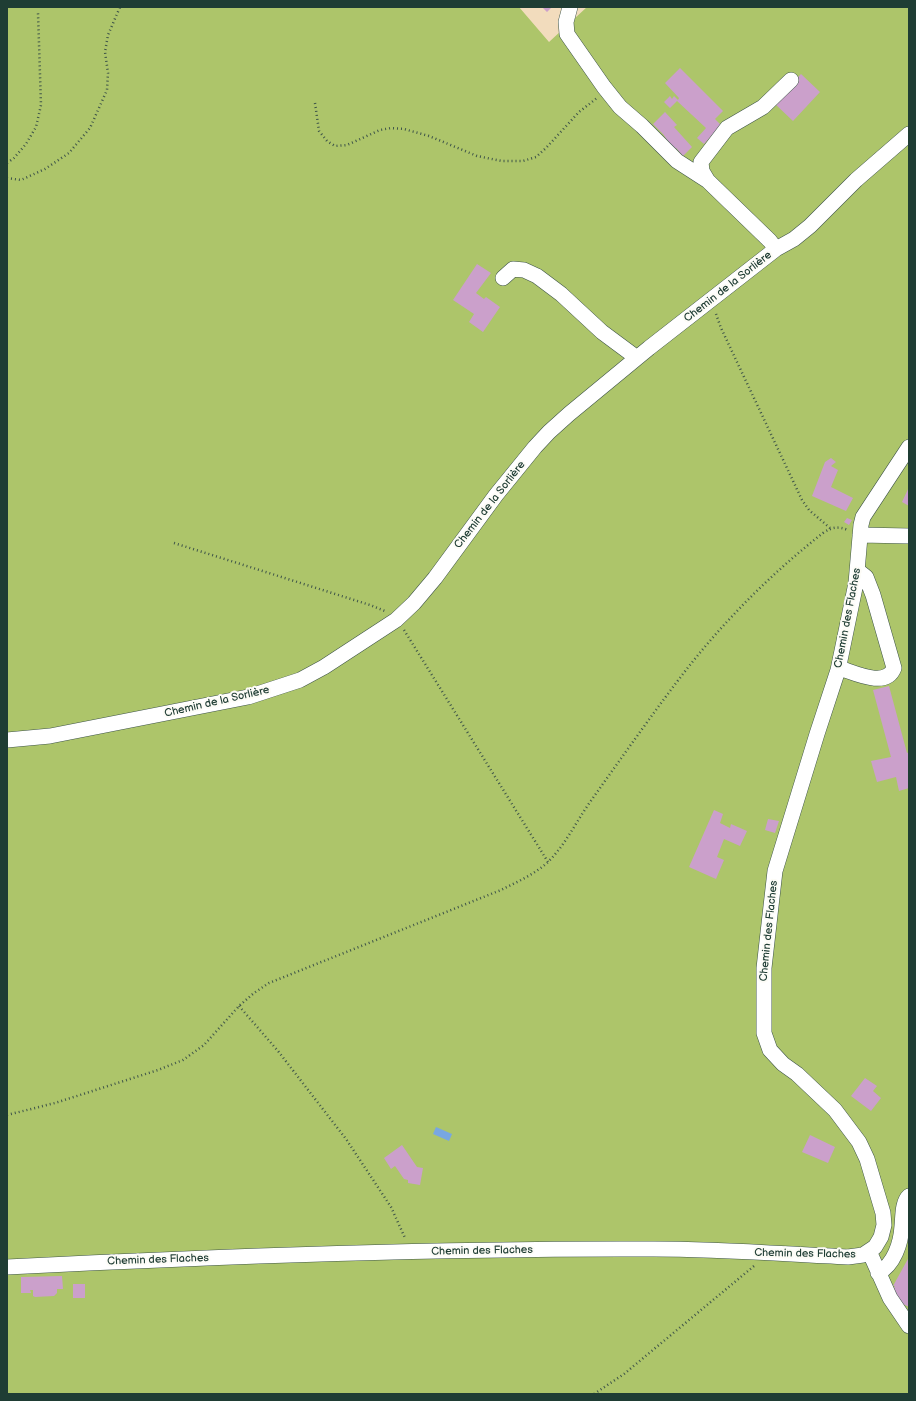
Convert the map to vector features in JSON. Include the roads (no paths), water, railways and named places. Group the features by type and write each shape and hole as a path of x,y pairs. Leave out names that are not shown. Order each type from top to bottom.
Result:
{"street":[{"path":"570,7 566,22 568,34 607,91 620,107 642,126 677,161 708,181 770,241 776,249"},
{"path":"708,181 702,171 701,162 727,128 763,107 791,80"},
{"name":"Chemin de la Sorlière","path":"7,740 50,736 217,704 276,689 300,680 324,667 396,620 414,603 496,495 535,447 569,414 637,358 776,249 794,239 810,226 856,180 909,134"},
{"path":"503,278 513,269 524,270 537,276 561,294 602,332 637,358"},
{"name":"Chemin des Flaches","path":"7,1267 128,1261 410,1252 654,1249 848,1257 863,1255 875,1247 882,1237 884,1225 883,1213 867,1159 859,1142 836,1110 797,1074 783,1064 770,1050 764,1033 764,968 775,871 839,668 851,611 857,572 860,525 863,517 909,447"},
{"path":"860,535 909,536"},
{"path":"839,668 866,677 881,678 889,675 894,668 873,595 866,577 857,572"},
{"path":"878,1273 887,1267 897,1249 902,1228 905,1203 909,1196"},
{"path":"869,1251 890,1298 909,1326"}],"water":[{"path":"436,1127 452,1134 449,1141 433,1134"}]}
